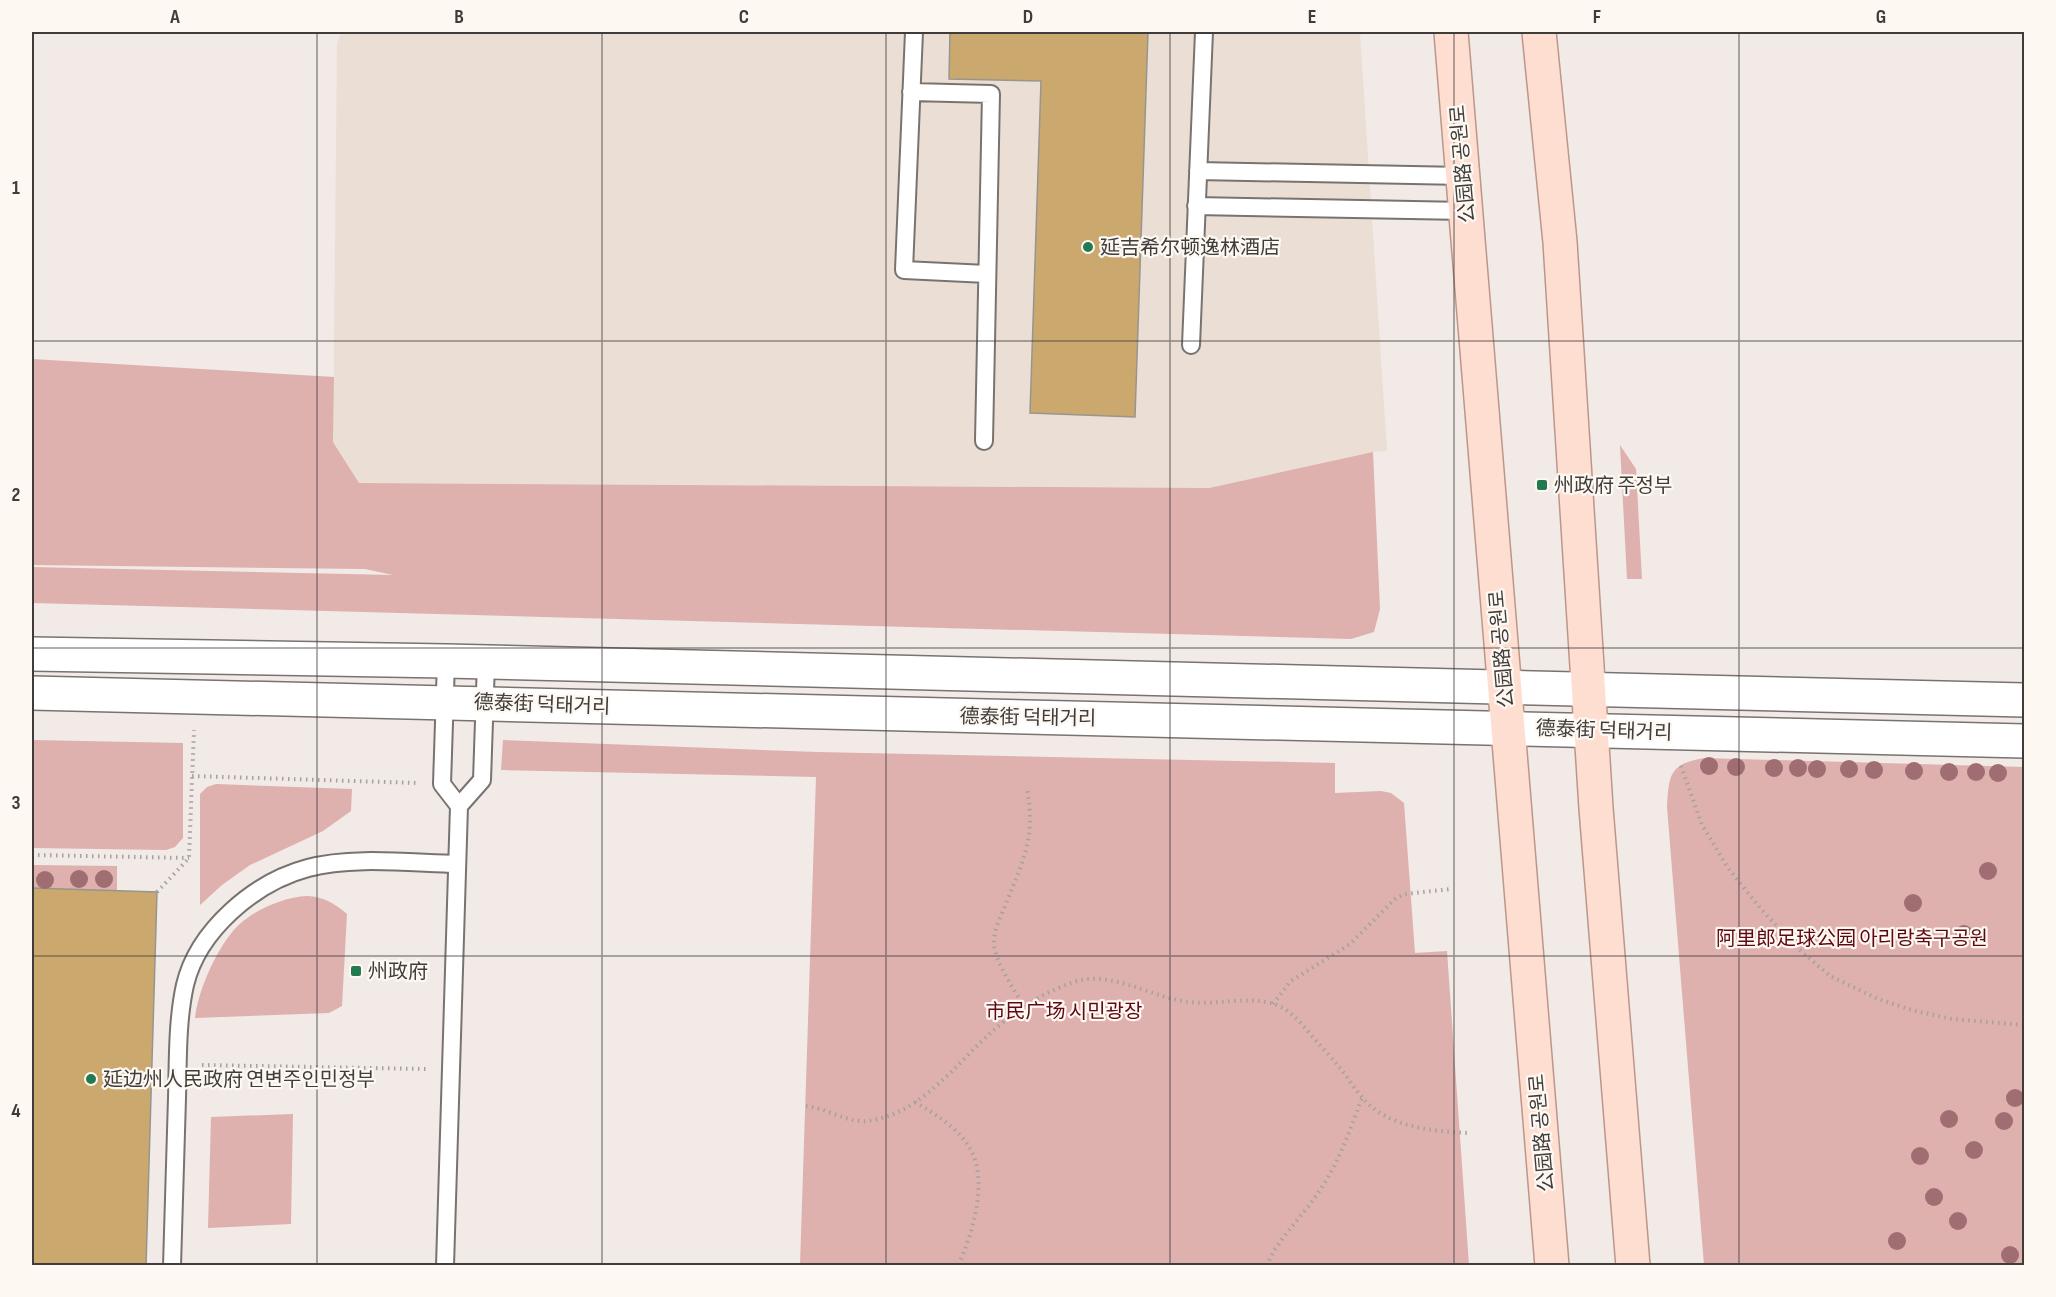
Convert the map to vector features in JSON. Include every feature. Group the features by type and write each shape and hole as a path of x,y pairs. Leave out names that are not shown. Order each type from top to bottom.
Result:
{"main road":[{"name":"公园路 공원로","path":"1451,32 1552,1266"},
{"path":"1539,32 1561,254 1588,689 1633,1266"}],"street":[{"name":"德泰街 덕태거리","path":"32,654 486,662 2025,700"},
{"name":"德泰街 덕태거리","path":"32,693 2025,741"}],"lane":[{"path":"914,32 904,270 987,274"},
{"path":"1191,345 1204,32"},
{"path":"912,92 991,94 984,441"},
{"path":"1198,171 1463,176"},
{"path":"1196,207 1466,211"},
{"path":"446,662 442,784 459,806"},
{"path":"445,1266 459,806 482,780 486,662"},
{"path":"172,1266 178,1065 186,984 197,956 212,933 229,913 271,882 310,867 350,862 457,864"}],"path":[{"path":"157,892 189,858 194,729"},
{"path":"1677,756 1702,825 1728,868 1795,946 1830,976 1878,999 1915,1011 1963,1020 2025,1025"},
{"path":"192,776 442,784"},
{"path":"1024,1007 997,957 994,933 1021,866 1029,838 1031,812 1027,789"},
{"path":"32,855 189,858"},
{"path":"1273,1004 1291,981 1350,944 1396,898 1405,894 1450,889"},
{"path":"806,1106 819,1107 832,1114 864,1121 879,1119 915,1101 941,1082 993,1031 1024,1007 1056,989 1078,980 1089,979 1115,981 1191,1002 1273,1004 1292,1015 1340,1067 1362,1098 1377,1110 1397,1122 1411,1126 1437,1131 1469,1133"},
{"path":"178,1065 451,1069"},
{"path":"1267,1266 1272,1255 1333,1170 1362,1098"},
{"path":"915,1101 943,1119 956,1131 975,1158 978,1175 974,1223 958,1266"}],"shaded area":[{"path":"341,32 1360,32 1387,451 1373,452 1209,488 359,483 333,442 337,44"}],"green space":[{"path":"32,359 334,377 333,442 359,483 1209,488 1373,452 1380,609 1374,632 1351,639 32,603 32,567 393,575 365,569 32,565"},
{"path":"1620,445 1636,469 1642,579 1627,579"},
{"path":"32,740 183,743 183,838 175,847 166,850 32,848"},
{"name":"市民广场 시민광장","path":"503,740 817,752 1335,763 1335,793 1381,791 1391,793 1404,803 1415,953 1447,951 1469,1265 800,1265 816,777 501,770"},
{"name":"阿里郎足球公园 아리랑축구공원","path":"1704,758 2024,767 2024,1265 1704,1265 1667,807 1670,779 1673,773 1684,764"},
{"path":"216,784 352,789 351,811 323,831 250,865 222,885 200,905 200,794 207,787"},
{"path":"32,865 117,866 117,896 32,894"},
{"path":"307,896 328,901 347,914 342,1006 329,1013 195,1018 211,966 234,930 264,908 281,901"},
{"path":"293,1114 291,1224 208,1228 211,1117"}],"building":[{"name":"延吉希尔顿逸林酒店","path":"950,32 1148,32 1135,417 1030,413 1041,81 949,79"},
{"name":"延边州人民政府 연변주인민정부","path":"32,888 157,892 146,1266 32,1266"}],"place":[{"name":"延吉希尔顿逸林酒店","path":"1088,247"},
{"name":"州政府 주정부","path":"1542,485"},
{"name":"州政府","path":"356,971"},
{"name":"延边州人民政府 연변주인민정부","path":"91,1079"}]}
